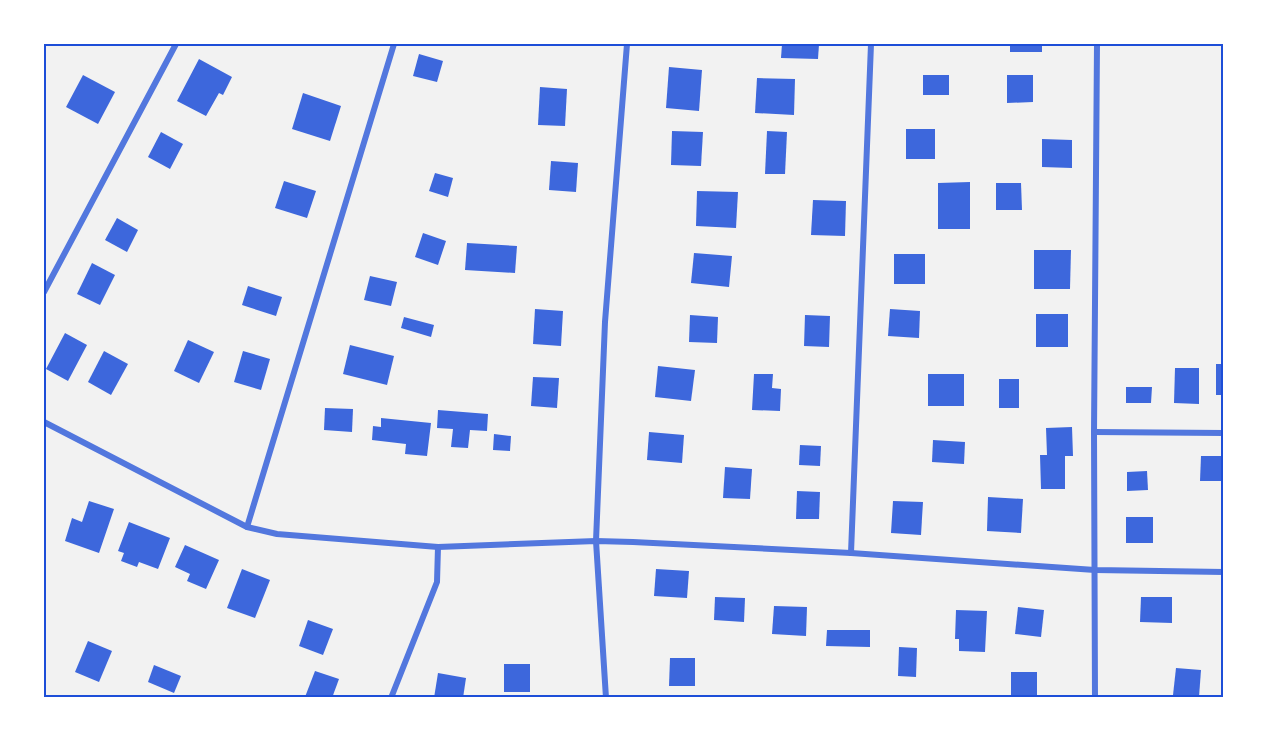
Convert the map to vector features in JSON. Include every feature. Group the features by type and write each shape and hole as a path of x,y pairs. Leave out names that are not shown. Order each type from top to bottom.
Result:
{"street":[{"path":"44,292 176,44"},
{"path":"248,526 394,44"},
{"path":"606,698 596,541 605,322 627,44"},
{"path":"851,553 871,44"},
{"path":"1095,698 1094,432 1097,44"},
{"path":"44,422 248,526 277,534 438,547 596,541 851,553 1095,570 1224,572"},
{"path":"1094,432 1224,434"},
{"path":"391,698 437,582 438,547"}],"building":[{"path":"782,44 819,44 818,59 781,58"},
{"path":"1010,44 1042,44 1042,52 1010,52"},
{"path":"419,54 443,61 437,82 413,76"},
{"path":"199,59 232,77 223,95 219,93 206,116 177,101"},
{"path":"669,67 702,70 699,111 666,108"},
{"path":"83,75 115,92 98,124 66,107"},
{"path":"923,75 949,75 949,95 923,95"},
{"path":"1007,75 1033,75 1033,102 1007,103"},
{"path":"757,78 795,79 794,115 755,113"},
{"path":"540,87 567,89 565,126 538,125"},
{"path":"303,93 341,106 330,141 292,129"},
{"path":"906,129 935,129 935,159 906,159"},
{"path":"672,131 703,132 701,166 671,165"},
{"path":"767,131 787,132 785,174 765,174"},
{"path":"161,132 183,144 170,169 148,157"},
{"path":"1042,139 1072,140 1072,168 1042,167"},
{"path":"551,161 578,163 576,192 549,190"},
{"path":"435,173 453,178 448,197 429,191"},
{"path":"284,181 316,191 307,218 275,208"},
{"path":"970,182 970,229 938,229 938,183"},
{"path":"996,183 1021,183 1022,210 996,210"},
{"path":"697,191 738,192 736,228 696,226"},
{"path":"813,200 846,201 845,236 811,235"},
{"path":"117,218 138,230 127,252 105,240"},
{"path":"423,233 446,241 438,265 415,257"},
{"path":"467,243 517,246 515,273 465,270"},
{"path":"1034,250 1071,250 1070,289 1034,289"},
{"path":"694,253 732,256 729,287 691,283"},
{"path":"894,254 925,254 925,284 894,284"},
{"path":"92,263 115,275 100,305 77,294"},
{"path":"370,276 397,282 391,306 364,300"},
{"path":"248,286 282,297 276,316 242,305"},
{"path":"535,309 563,311 561,346 533,344"},
{"path":"890,309 920,311 919,338 888,336"},
{"path":"1036,314 1068,314 1068,347 1036,347"},
{"path":"690,315 718,317 717,343 689,342"},
{"path":"805,315 830,316 829,347 804,346"},
{"path":"404,317 434,325 431,337 401,328"},
{"path":"65,333 87,345 68,381 46,369"},
{"path":"188,340 214,352 199,383 174,371"},
{"path":"350,345 394,356 387,385 343,374"},
{"path":"104,351 128,364 111,395 88,382"},
{"path":"243,351 270,359 261,390 234,382"},
{"path":"1216,364 1224,364 1224,395 1216,395"},
{"path":"658,366 695,370 691,401 655,397"},
{"path":"1175,368 1199,368 1199,404 1174,403"},
{"path":"754,374 773,374 772,388 781,389 780,411 752,410"},
{"path":"928,374 964,374 964,406 928,406"},
{"path":"533,377 559,378 557,408 531,406"},
{"path":"999,379 1019,379 1019,408 999,408"},
{"path":"1126,387 1152,387 1151,403 1126,403"},
{"path":"325,408 353,409 352,432 324,430"},
{"path":"438,410 488,414 487,431 470,430 468,448 451,447 453,429 437,428"},
{"path":"381,418 431,423 427,456 405,454 406,444 372,440 373,426 381,427"},
{"path":"1072,427 1073,456 1065,456 1065,489 1041,489 1040,455 1047,455 1046,428"},
{"path":"649,432 684,435 682,463 647,460"},
{"path":"494,434 511,436 510,451 493,450"},
{"path":"933,440 965,442 964,464 932,462"},
{"path":"800,445 821,446 820,466 799,465"},
{"path":"1201,456 1224,456 1224,481 1200,481"},
{"path":"725,467 752,469 750,499 723,498"},
{"path":"1147,471 1148,490 1127,491 1127,472"},
{"path":"797,491 820,492 819,519 796,519"},
{"path":"988,497 1023,499 1021,533 987,531"},
{"path":"89,501 114,509 99,553 65,541 72,518 82,522"},
{"path":"893,501 923,502 921,535 891,533"},
{"path":"1126,517 1153,517 1153,543 1126,543"},
{"path":"129,522 170,538 158,569 139,562 137,567 121,561 124,553 118,551"},
{"path":"185,545 219,560 206,589 187,581 190,574 175,567"},
{"path":"242,569 270,580 255,618 227,608"},
{"path":"656,569 689,571 687,598 654,596"},
{"path":"715,597 745,598 744,622 714,620"},
{"path":"1141,597 1172,597 1172,623 1140,622"},
{"path":"774,606 807,607 806,636 772,634"},
{"path":"1018,607 1044,610 1041,637 1015,634"},
{"path":"956,610 987,611 985,652 959,651 959,639 955,639"},
{"path":"308,620 333,629 323,655 299,646"},
{"path":"827,630 870,630 870,647 826,646"},
{"path":"88,641 112,651 99,682 75,672"},
{"path":"899,647 917,648 916,677 898,676"},
{"path":"670,658 695,658 695,686 669,686"},
{"path":"504,664 530,664 530,692 504,692"},
{"path":"154,665 181,676 174,693 148,682"},
{"path":"1176,668 1201,670 1199,697 1173,695"},
{"path":"315,671 339,679 332,698 305,697"},
{"path":"1011,672 1037,672 1037,698 1011,698"},
{"path":"438,673 466,678 463,698 434,698"}]}
